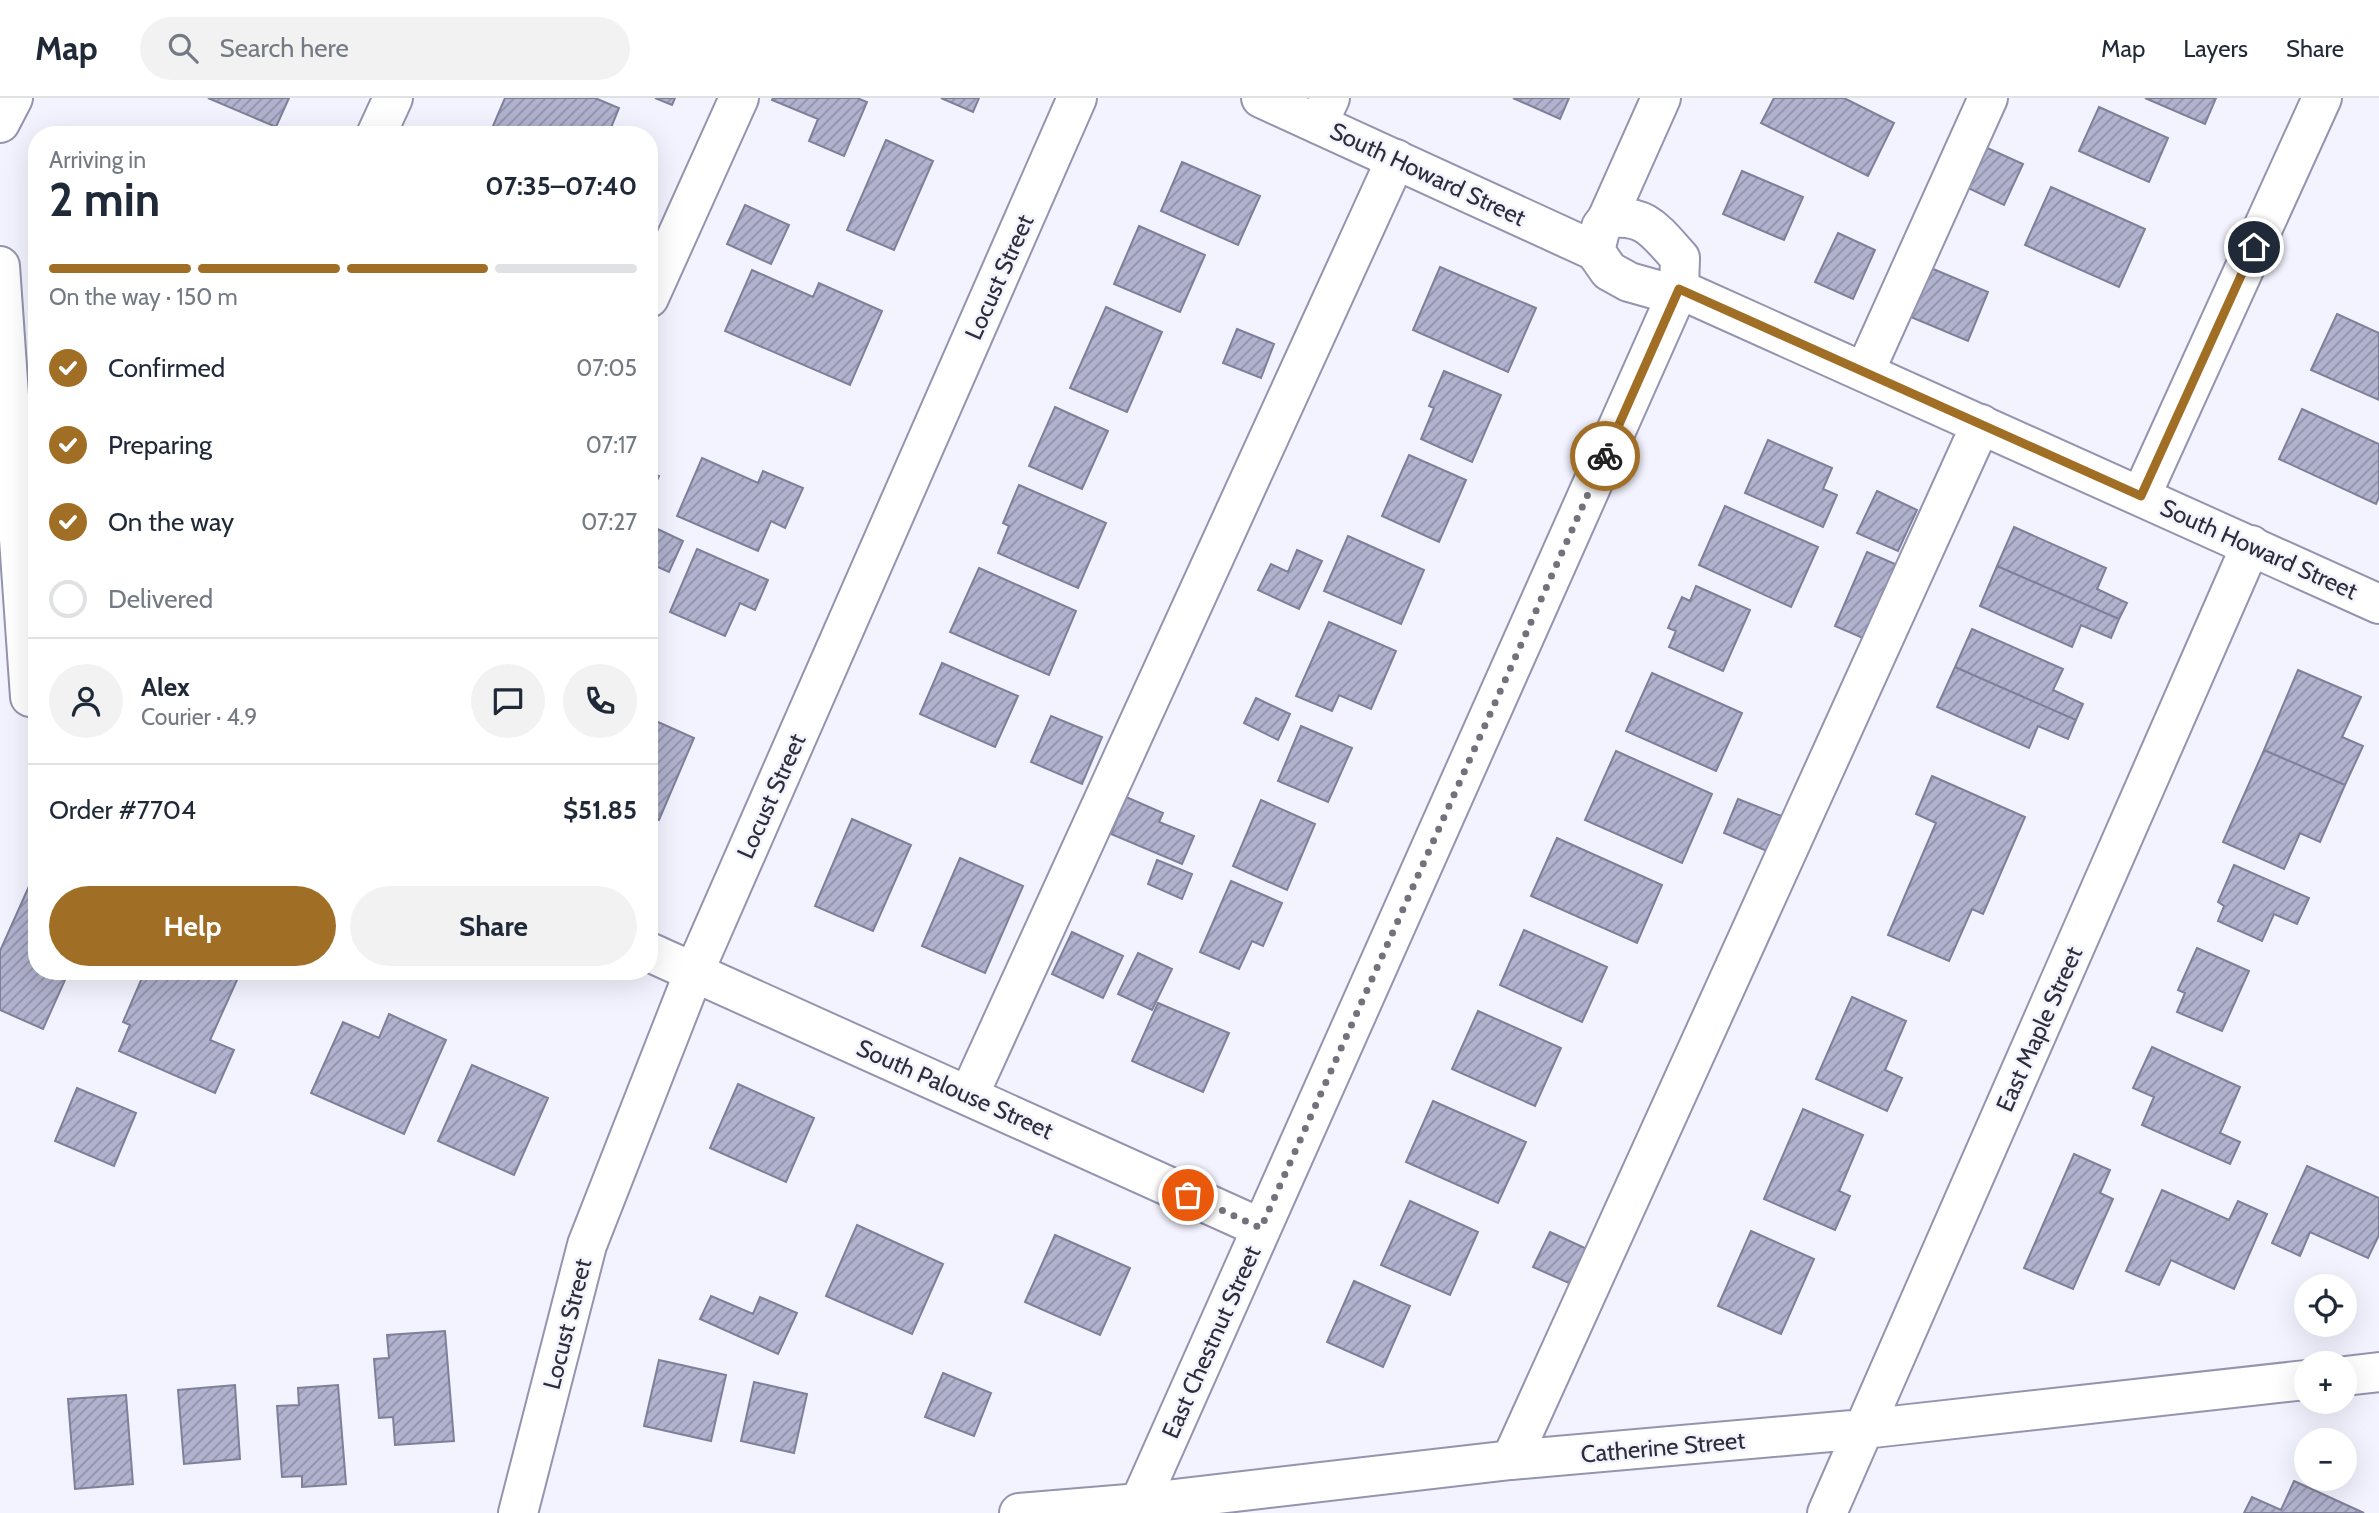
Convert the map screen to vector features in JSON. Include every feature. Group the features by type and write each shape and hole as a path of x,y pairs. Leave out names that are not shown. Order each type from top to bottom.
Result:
{"street":[{"path":"0,123 13,98"},
{"path":"380,126 393,98"},
{"path":"658,278 739,98"},
{"name":"Locust Street","path":"518,1513 587,1245 694,972 1077,98"},
{"name":"South Howard Street","path":"1261,98 1324,111 1396,159 1522,217 1601,232 1609,271 1629,282 1668,293 1679,289 2379,604"},
{"path":"1601,232 1661,98"},
{"path":"1865,371 1988,98"},
{"path":"2141,496 2322,98"},
{"path":"969,1095 1396,159"},
{"path":"1601,232 1622,216 1643,221 1680,258 1679,289"},
{"path":"0,266 22,698"},
{"name":"East Chestnut Street","path":"1137,1508 1679,289"},
{"path":"1511,1460 1981,424"},
{"name":"East Maple Street","path":"1827,1513 2250,545"},
{"name":"South Palouse Street","path":"658,956 1261,1228"},
{"path":"2357,1375 2379,1373"},
{"name":"Catherine Street","path":"1018,1513 1137,1508 1511,1460 1864,1429 2294,1381"}],"building":[{"path":"208,98 289,98 276,126"},
{"path":"505,98 595,98 619,108 612,126 493,126"},
{"path":"655,98 675,98 672,105"},
{"path":"857,98 867,102 844,156 809,141 818,119 772,100"},
{"path":"941,98 979,98 973,112"},
{"path":"1513,98 1569,98 1560,119"},
{"path":"1774,98 1844,98 1894,123 1868,176 1761,123"},
{"path":"2145,98 2216,98 2205,124"},
{"path":"2099,107 2168,138 2149,182 2079,151"},
{"path":"886,140 933,161 894,250 847,230"},
{"path":"1985,147 2023,164 2004,205 1966,187"},
{"path":"1182,162 1260,196 1238,245 1161,211"},
{"path":"1742,171 1803,197 1784,240 1723,214"},
{"path":"2051,187 2145,229 2119,287 2025,245"},
{"path":"745,205 789,225 771,264 727,244"},
{"path":"1139,226 1205,255 1180,312 1114,284"},
{"path":"1838,233 1875,250 1853,299 1815,282"},
{"path":"1926,266 1988,292 1968,341 1906,315"},
{"path":"1440,267 1536,308 1508,372 1413,330"},
{"path":"752,270 813,297 819,283 882,311 850,385 725,331"},
{"path":"1106,307 1162,332 1127,412 1070,388"},
{"path":"2337,314 2379,333 2379,400 2311,370"},
{"path":"1237,329 1274,344 1261,378 1223,363"},
{"path":"1444,371 1501,395 1472,462 1421,439 1434,408 1429,406"},
{"path":"1055,407 1108,431 1082,489 1029,466"},
{"path":"2302,409 2379,444 2379,497 2376,504 2279,459"},
{"path":"1768,440 1832,468 1823,489 1837,495 1823,527 1745,493"},
{"path":"1409,455 1466,480 1439,542 1382,516"},
{"path":"702,458 758,483 763,471 803,488 785,528 771,521 758,551 677,516"},
{"path":"1019,485 1106,523 1078,588 998,553 1009,526 1003,523"},
{"path":"1877,491 1917,510 1898,551 1857,533"},
{"path":"1725,506 1818,547 1791,607 1699,565"},
{"path":"2014,527 2106,568 2097,589 2127,603 2119,619 1997,566"},
{"path":"658,529 683,541 669,572 658,567"},
{"path":"1348,536 1424,570 1401,624 1324,591"},
{"path":"697,549 768,580 755,610 740,603 725,636 670,612"},
{"path":"1297,550 1322,561 1299,609 1258,590 1271,564 1288,572"},
{"path":"1867,552 1909,570 1879,645 1835,626"},
{"path":"1997,566 2119,619 2111,638 2081,625 2072,647 1980,606"},
{"path":"979,568 1076,611 1049,675 950,632"},
{"path":"1696,586 1750,610 1723,671 1669,647 1676,631 1668,628 1682,597 1690,601"},
{"path":"1329,622 1396,651 1371,709 1339,695 1332,711 1296,696"},
{"path":"1972,629 2063,669 2053,690 2083,704 2076,720 1955,667"},
{"path":"942,663 1018,696 995,747 920,714"},
{"path":"1955,667 2076,720 2068,739 2038,726 2029,748 1937,707"},
{"path":"2298,670 2361,697 2342,737 2363,746 2345,785 2264,750"},
{"path":"1652,673 1742,713 1716,771 1626,731"},
{"path":"1256,698 1290,714 1278,740 1244,723"},
{"path":"1051,716 1102,737 1082,784 1031,762"},
{"path":"658,722 694,738 658,820"},
{"path":"1301,726 1352,748 1328,802 1278,781"},
{"path":"2264,750 2345,785 2320,842 2300,833 2284,869 2223,842"},
{"path":"1616,751 1712,794 1682,863 1585,820"},
{"path":"1932,776 2025,817 1983,914 1972,909 1949,961 1888,935 1936,823 1916,814"},
{"path":"1126,797 1163,813 1159,822 1194,836 1182,864 1111,834"},
{"path":"1738,799 1789,819 1774,854 1724,833"},
{"path":"1261,800 1315,824 1287,890 1233,866"},
{"path":"852,819 911,845 873,931 815,906"},
{"path":"1557,838 1662,885 1637,943 1531,896"},
{"path":"960,858 1023,886 985,973 922,946"},
{"path":"1157,860 1192,874 1182,899 1148,884"},
{"path":"2234,865 2309,898 2297,924 2274,914 2262,941 2218,921 2224,906 2218,902"},
{"path":"1231,881 1282,903 1263,946 1252,941 1239,969 1200,952"},
{"path":"28,888 28,980 65,980 43,1029 0,1010 0,951"},
{"path":"1524,930 1607,967 1582,1022 1500,985"},
{"path":"1072,932 1123,956 1103,998 1052,974"},
{"path":"2197,948 2249,971 2222,1031 2177,1012 2185,993 2178,990"},
{"path":"1138,953 1172,969 1152,1010 1118,994"},
{"path":"141,980 237,980 210,1040 234,1050 215,1093 119,1051 130,1025 123,1022"},
{"path":"1852,997 1906,1021 1885,1070 1902,1078 1887,1111 1816,1079"},
{"path":"1158,1003 1229,1033 1203,1092 1132,1061"},
{"path":"1478,1011 1561,1048 1535,1106 1452,1069"},
{"path":"389,1014 446,1040 404,1134 311,1093 343,1022 379,1038"},
{"path":"2152,1047 2240,1087 2220,1133 2240,1142 2230,1164 2142,1125 2154,1097 2133,1088"},
{"path":"472,1065 548,1098 514,1175 438,1141"},
{"path":"738,1084 814,1118 786,1182 710,1148"},
{"path":"77,1088 136,1113 114,1166 55,1141"},
{"path":"1433,1101 1526,1142 1498,1203 1406,1162"},
{"path":"1803,1109 1863,1135 1839,1191 1850,1196 1835,1230 1764,1199"},
{"path":"2074,1154 2110,1170 2100,1193 2113,1199 2073,1289 2024,1268"},
{"path":"2307,1166 2379,1198 2379,1235 2368,1258 2310,1232 2300,1256 2272,1243"},
{"path":"2162,1190 2229,1220 2238,1201 2267,1214 2234,1289 2171,1260 2159,1285 2126,1271"},
{"path":"1410,1201 1478,1232 1450,1295 1381,1265"},
{"path":"857,1225 943,1264 912,1334 826,1296"},
{"path":"1751,1231 1814,1259 1781,1334 1718,1306"},
{"path":"1550,1232 1587,1249 1571,1284 1533,1267"},
{"path":"1055,1235 1130,1268 1100,1335 1025,1302"},
{"path":"1354,1281 1410,1306 1383,1367 1327,1342"},
{"path":"711,1296 753,1314 760,1297 797,1313 778,1354 700,1319"},
{"path":"445,1331 454,1441 395,1445 393,1417 379,1418 374,1359 389,1358 387,1335"},
{"path":"659,1360 726,1375 711,1441 644,1426"},
{"path":"943,1373 991,1393 974,1436 925,1417"},
{"path":"754,1382 807,1394 794,1453 741,1441"},
{"path":"235,1385 240,1459 184,1464 178,1390"},
{"path":"338,1385 346,1484 302,1487 302,1476 282,1477 277,1406 299,1405 298,1388"},
{"path":"126,1395 133,1484 75,1489 68,1399"},
{"path":"2294,1481 2294,1491 2316,1491 2364,1513 2244,1513 2252,1497 2281,1510"}],"way so far":[{"path":"1188,1195 1261,1228 1605,456"}],"route":[{"path":"1605,456 1679,289 2141,496 2254,247"}]}
